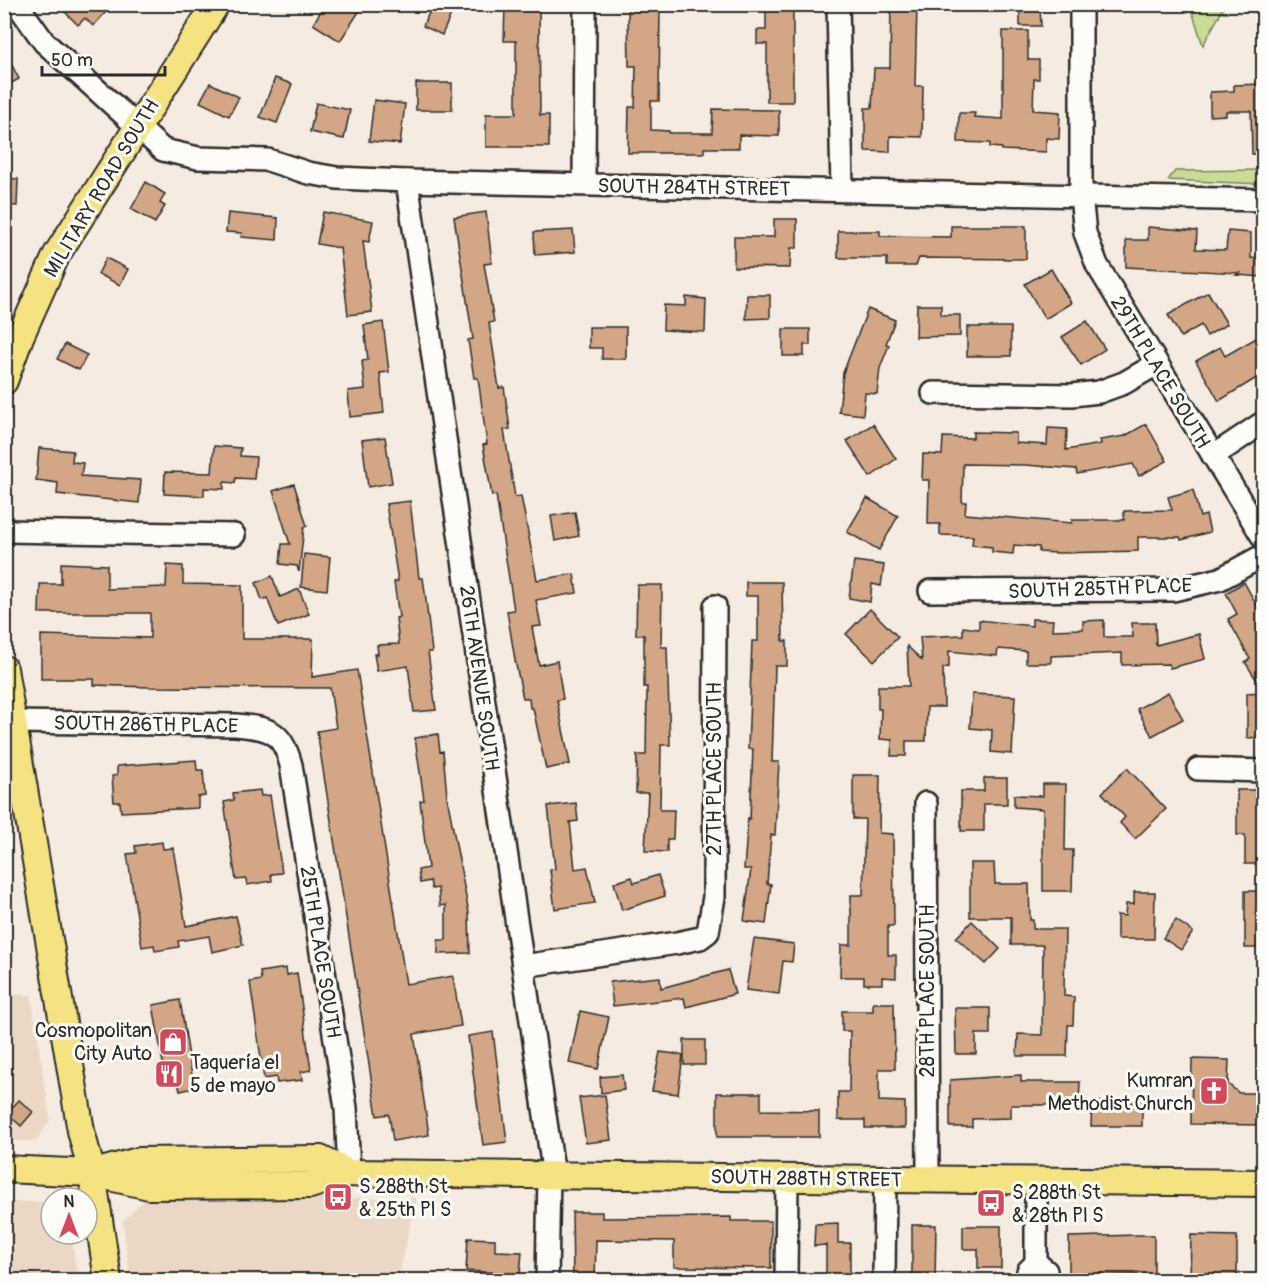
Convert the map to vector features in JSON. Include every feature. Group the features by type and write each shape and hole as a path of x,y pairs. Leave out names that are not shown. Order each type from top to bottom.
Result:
{"main road":[{"name":"MILITARY ROAD SOUTH","path":"4,381 20,337 57,254 216,4"},
{"path":"4,669 81,1131 92,1173 108,1281"},
{"name":"SOUTH 288TH STREET","path":"4,1169 92,1173 149,1186 310,1185 350,1173 1263,1183"}],"street":[{"name":"SOUTH 284TH STREET","path":"17,4 44,42 163,150 179,155 249,158 337,178 407,181 1263,200"},
{"path":"584,184 585,4"},
{"path":"838,4 842,189"},
{"name":"29TH PLACE SOUTH","path":"1081,4 1081,196 1085,233 1096,265 1155,366 1263,539"},
{"name":"26TH AVENUE SOUTH","path":"407,181 523,966 551,1176 547,1281"},
{"path":"933,393 1071,395 1099,392 1124,383 1155,366"},
{"path":"1213,456 1263,422"},
{"path":"4,531 234,535"},
{"name":"SOUTH 285TH PLACE","path":"930,591 1173,590 1220,579 1263,555"},
{"name":"27TH PLACE SOUTH","path":"523,966 677,943 699,938 708,932 714,897 715,606"},
{"name":"SOUTH 286TH PLACE","path":"12,722 236,725 264,729 278,735"},
{"name":"25TH PLACE SOUTH","path":"278,735 287,750 291,765 346,1108 350,1173"},
{"path":"1198,769 1263,771"},
{"name":"28TH PLACE SOUTH","path":"926,803 928,1179"},
{"path":"786,1281 787,1178"},
{"path":"884,1281 885,1179"},
{"path":"1036,1181 1036,1275"}],"shaded area":[{"path":"5,994 31,995 50,1120 36,1141 5,1141"},
{"path":"147,1197 416,1198 398,1280 130,1280 123,1221"},
{"path":"4,1202 39,1202 39,1246 73,1246 78,1280 5,1280"}],"green space":[{"path":"1190,5 1225,5 1203,45"},
{"path":"1263,170 1263,184 1168,180 1175,171"}],"building":[{"path":"57,4 99,4 106,12 93,26 85,18 78,25"},
{"path":"329,4 364,4 340,41 313,24 322,9 325,11"},
{"path":"433,4 452,12 442,35 423,26"},
{"path":"505,4 539,7 540,115 549,115 549,147 486,147 486,114 516,114 516,41 504,41"},
{"path":"639,4 660,4 659,101 651,101 651,130 669,131 669,133 712,133 713,109 779,110 779,136 739,135 739,148 704,148 704,153 628,153 629,107 635,107 636,66 629,66 628,9 639,9"},
{"path":"766,4 793,4 793,102 767,102 767,44 757,44 757,30 766,30"},
{"path":"891,4 917,4 915,86 923,86 922,137 890,136 890,152 865,151 865,108 872,108 874,68 890,68"},
{"path":"1020,7 1040,7 1041,26 1020,26"},
{"path":"1003,31 1028,31 1028,60 1039,60 1039,79 1034,79 1033,110 1060,112 1059,139 1046,138 1046,152 1002,150 1002,148 990,147 990,143 958,142 959,113 975,113 974,117 1003,119"},
{"path":"4,50 19,79 4,87"},
{"path":"275,78 292,84 277,123 260,117"},
{"path":"210,83 239,97 229,116 200,102"},
{"path":"416,83 452,83 452,110 416,110"},
{"path":"1263,84 1263,154 1252,154 1251,111 1226,111 1226,115 1210,116 1210,92 1234,91 1234,85"},
{"path":"374,100 405,104 400,144 369,141"},
{"path":"316,103 350,110 344,139 310,132"},
{"path":"4,178 18,179 17,206 4,205"},
{"path":"146,182 165,194 160,203 165,206 155,223 131,209"},
{"path":"323,212 373,221 369,242 363,241 372,312 348,315 340,248 317,244"},
{"path":"486,212 492,263 484,264 494,322 489,323 499,388 504,387 510,429 504,430 515,497 521,496 537,580 574,574 577,593 536,600 541,626 532,627 539,665 557,661 563,699 557,700 570,764 546,769 533,708 530,708 529,698 523,698 515,660 507,611 514,610 496,495 492,496 483,445 487,444 478,378 474,378 468,340 473,339 454,217"},
{"path":"228,213 278,218 277,240 241,237 242,233 226,232"},
{"path":"774,219 797,219 797,248 791,248 790,268 734,267 734,237 774,237"},
{"path":"951,226 1026,226 1026,259 919,258 916,266 887,266 887,258 838,258 838,231 880,231 880,236 951,237"},
{"path":"1148,227 1197,231 1196,249 1226,250 1228,231 1251,233 1251,258 1263,259 1263,277 1236,275 1240,273 1126,267 1126,240 1148,240"},
{"path":"573,230 575,252 535,255 534,232"},
{"path":"106,258 128,269 120,285 98,274"},
{"path":"1051,269 1071,303 1045,319 1025,284"},
{"path":"1208,292 1227,324 1207,336 1201,325 1181,337 1168,315"},
{"path":"747,295 770,295 770,318 746,319"},
{"path":"686,297 706,299 705,332 663,330 664,305 686,306"},
{"path":"917,305 941,305 941,315 960,315 960,336 916,337"},
{"path":"868,309 895,320 880,368 877,394 865,393 863,415 839,412 843,373"},
{"path":"1087,321 1105,349 1081,365 1062,337"},
{"path":"383,322 389,372 380,373 384,413 350,417 348,391 365,389 362,361 368,360 364,325"},
{"path":"589,327 626,327 626,359 602,359 602,348 589,348"},
{"path":"967,327 1011,327 1011,356 967,356"},
{"path":"783,329 810,329 810,345 804,345 804,356 783,356"},
{"path":"1263,334 1263,374 1219,401 1196,361 1220,347 1225,356"},
{"path":"65,344 87,355 79,370 57,359"},
{"path":"873,424 896,459 870,477 847,441"},
{"path":"1146,424 1167,461 1139,476 1133,464 1077,474 1076,469 963,464 962,502 966,502 965,514 1072,523 1072,520 1124,520 1124,511 1172,510 1168,497 1193,490 1200,517 1206,515 1210,532 1181,540 1180,537 1138,537 1138,551 1059,553 1039,552 1039,547 1014,545 1013,554 992,552 992,547 972,545 973,536 940,535 940,524 928,524 929,480 922,480 923,454 942,455 943,437 973,438 973,432 1016,433 1016,443 1047,445 1048,428 1067,429 1066,450 1101,444 1100,440 1125,436"},
{"path":"385,437 392,483 368,487 362,440"},
{"path":"214,446 241,448 240,456 256,457 254,479 236,478 235,483 224,482 224,489 204,488 204,496 164,494 165,472 212,473"},
{"path":"39,448 73,451 72,462 83,463 81,476 141,480 139,503 57,494 58,483 36,480"},
{"path":"294,484 307,526 304,527 299,572 297,566 280,564 282,544 290,544 273,491"},
{"path":"867,498 898,516 879,550 847,532"},
{"path":"410,501 419,578 423,578 425,592 432,652 428,652 436,710 414,712 408,666 377,671 374,654 378,654 377,645 399,644 396,618 399,617 394,582 398,581 386,504"},
{"path":"575,512 579,536 555,541 551,516"},
{"path":"304,554 330,557 327,590 301,587"},
{"path":"854,561 884,565 881,586 872,584 870,602 849,598"},
{"path":"61,563 107,565 107,589 166,587 167,565 183,566 183,584 242,585 242,639 313,639 312,677 357,670 406,984 453,976 461,1026 414,1034 429,1135 393,1141 389,1114 377,1116 317,731 336,728 330,688 148,687 94,685 94,679 41,679 41,635 150,638 150,613 39,613 40,584 61,584"},
{"path":"272,576 280,597 299,589 309,614 278,626 267,598 262,600 256,583"},
{"path":"746,582 782,582 783,641 787,641 787,666 775,666 772,762 779,762 775,835 771,835 767,884 771,884 766,924 744,921 751,869 744,869 748,818 750,819 753,749 748,749 752,641 758,641 758,596 746,596"},
{"path":"1244,582 1263,617 1263,690 1245,662 1250,659 1228,619 1237,614 1226,593"},
{"path":"637,585 662,585 661,647 667,647 670,745 661,745 660,810 674,810 673,839 667,839 667,852 645,851 648,793 636,793 637,755 646,755 647,687 644,687 644,635 636,635"},
{"path":"870,609 898,637 874,661 846,634"},
{"path":"1032,619 1053,620 1052,630 1083,629 1083,621 1104,620 1104,637 1133,637 1132,623 1155,623 1156,645 1199,634 1205,659 1170,668 1169,664 1122,665 1122,653 1051,656 1051,663 1026,663 1026,651 998,649 997,656 949,651 949,667 943,668 944,707 927,707 926,741 906,741 906,756 891,756 892,740 880,739 881,709 878,709 878,686 909,686 907,646 922,660 920,637 963,635 963,627 979,629 979,620 1032,626"},
{"path":"1168,692 1183,719 1152,736 1137,709"},
{"path":"1263,692 1263,737 1247,738 1247,693"},
{"path":"972,694 1015,696 1012,754 991,752 992,730 970,728"},
{"path":"438,734 440,752 443,751 447,797 469,913 470,953 438,954 438,940 446,940 446,905 440,906 438,888 432,889 430,881 420,883 418,870 428,868 420,801 424,800 415,738"},
{"path":"196,760 197,770 203,770 205,796 198,797 198,808 121,812 120,802 114,802 112,776 117,775 117,766"},
{"path":"1127,768 1166,809 1135,839 1120,823 1125,817 1102,793"},
{"path":"853,775 880,775 879,833 893,834 894,926 888,926 888,955 896,955 896,978 882,977 882,984 864,984 864,977 840,977 841,945 851,945 851,895 863,895 865,819 853,819"},
{"path":"984,778 1007,778 1007,804 984,804 984,831 961,831 961,791 984,791"},
{"path":"1043,784 1066,784 1065,850 1073,850 1072,891 1043,891 1043,809 1014,807 1014,795 1043,796"},
{"path":"260,790 261,796 270,795 282,873 271,874 272,881 247,885 246,879 236,880 224,802 234,800 233,793"},
{"path":"1237,790 1263,790 1263,864 1245,864 1245,835 1237,835"},
{"path":"576,803 578,821 570,822 575,869 587,867 595,903 555,909 550,870 555,869 548,806"},
{"path":"162,842 163,849 173,848 186,926 236,916 243,945 212,952 209,936 178,941 179,947 155,951 154,945 142,947 127,854 136,853 135,846"},
{"path":"970,863 994,863 995,884 1029,884 1030,920 1033,920 1033,929 1065,929 1064,996 1074,997 1073,1025 1068,1025 1067,1056 1017,1056 1018,1034 1042,1035 1043,945 1011,945 1011,917 970,917"},
{"path":"658,875 665,896 622,910 614,883 632,877 634,883"},
{"path":"1245,891 1263,891 1263,948 1245,948"},
{"path":"1134,892 1155,892 1154,939 1117,939 1117,915 1125,916 1126,904 1134,904"},
{"path":"1176,920 1193,932 1181,950 1163,938"},
{"path":"972,921 1000,949 986,964 956,938"},
{"path":"754,939 794,944 792,962 783,961 779,994 746,990"},
{"path":"286,968 287,975 297,973 311,1070 301,1072 302,1080 277,1083 276,1077 264,1079 250,982 261,980 260,972"},
{"path":"728,970 735,994 686,1007 684,998 613,1006 610,982 660,977 661,988"},
{"name":"Cosmopolitan City Auto","path":"180,1000 194,1088 180,1091 174,1067 164,1069 153,1005"},
{"path":"873,1003 894,1003 895,1069 879,1069 879,1101 905,1102 905,1128 865,1128 865,1120 838,1120 838,1092 849,1092 850,1031 842,1031 842,1011 873,1011"},
{"path":"955,1008 990,1008 990,1034 976,1034 976,1054 956,1054"},
{"path":"580,1011 609,1017 598,1069 569,1063"},
{"path":"493,1032 507,1142 483,1145 468,1036"},
{"path":"684,1040 705,1040 705,1065 684,1065"},
{"path":"660,1052 683,1055 678,1094 652,1091"},
{"name":"Kumran Methodist Church","path":"1192,1059 1229,1060 1228,1084 1239,1093 1261,1093 1261,1125 1191,1124"},
{"path":"622,1075 624,1090 601,1093 600,1077"},
{"path":"1021,1075 1021,1082 1080,1082 1079,1105 1011,1105 1011,1118 972,1119 972,1127 950,1127 950,1080"},
{"path":"717,1093 761,1093 761,1110 819,1111 819,1137 717,1137"},
{"path":"605,1095 611,1140 586,1143 579,1098"},
{"path":"19,1100 33,1112 21,1126 7,1113"},
{"path":"1092,1102 1142,1102 1142,1126 1091,1126"},
{"path":"572,1212 602,1212 602,1218 731,1217 731,1221 771,1221 771,1268 674,1267 674,1241 596,1240 595,1281 573,1281"},
{"path":"838,1223 838,1243 850,1243 850,1281 826,1281 826,1245 814,1246 815,1224"},
{"path":"912,1225 936,1225 935,1281 912,1281"},
{"path":"963,1226 1001,1226 1001,1268 978,1268 978,1249 963,1249"},
{"path":"1154,1235 1154,1281 1138,1281 1138,1275 1091,1276 1091,1281 1069,1281 1069,1237"},
{"path":"1191,1235 1237,1236 1237,1281 1190,1281"},
{"path":"468,1238 495,1239 495,1251 522,1252 520,1274 466,1271"}],"place":[{"name":"Cosmopolitan City Auto","path":"173,1042"},
{"name":"Taquería el 5 de mayo","path":"169,1074"},
{"name":"Kumran Methodist Church","path":"1214,1091"},
{"name":"S 288th St & 25th Pl S","path":"338,1197"},
{"name":"S 288th St & 28th Pl S","path":"991,1203"}]}
